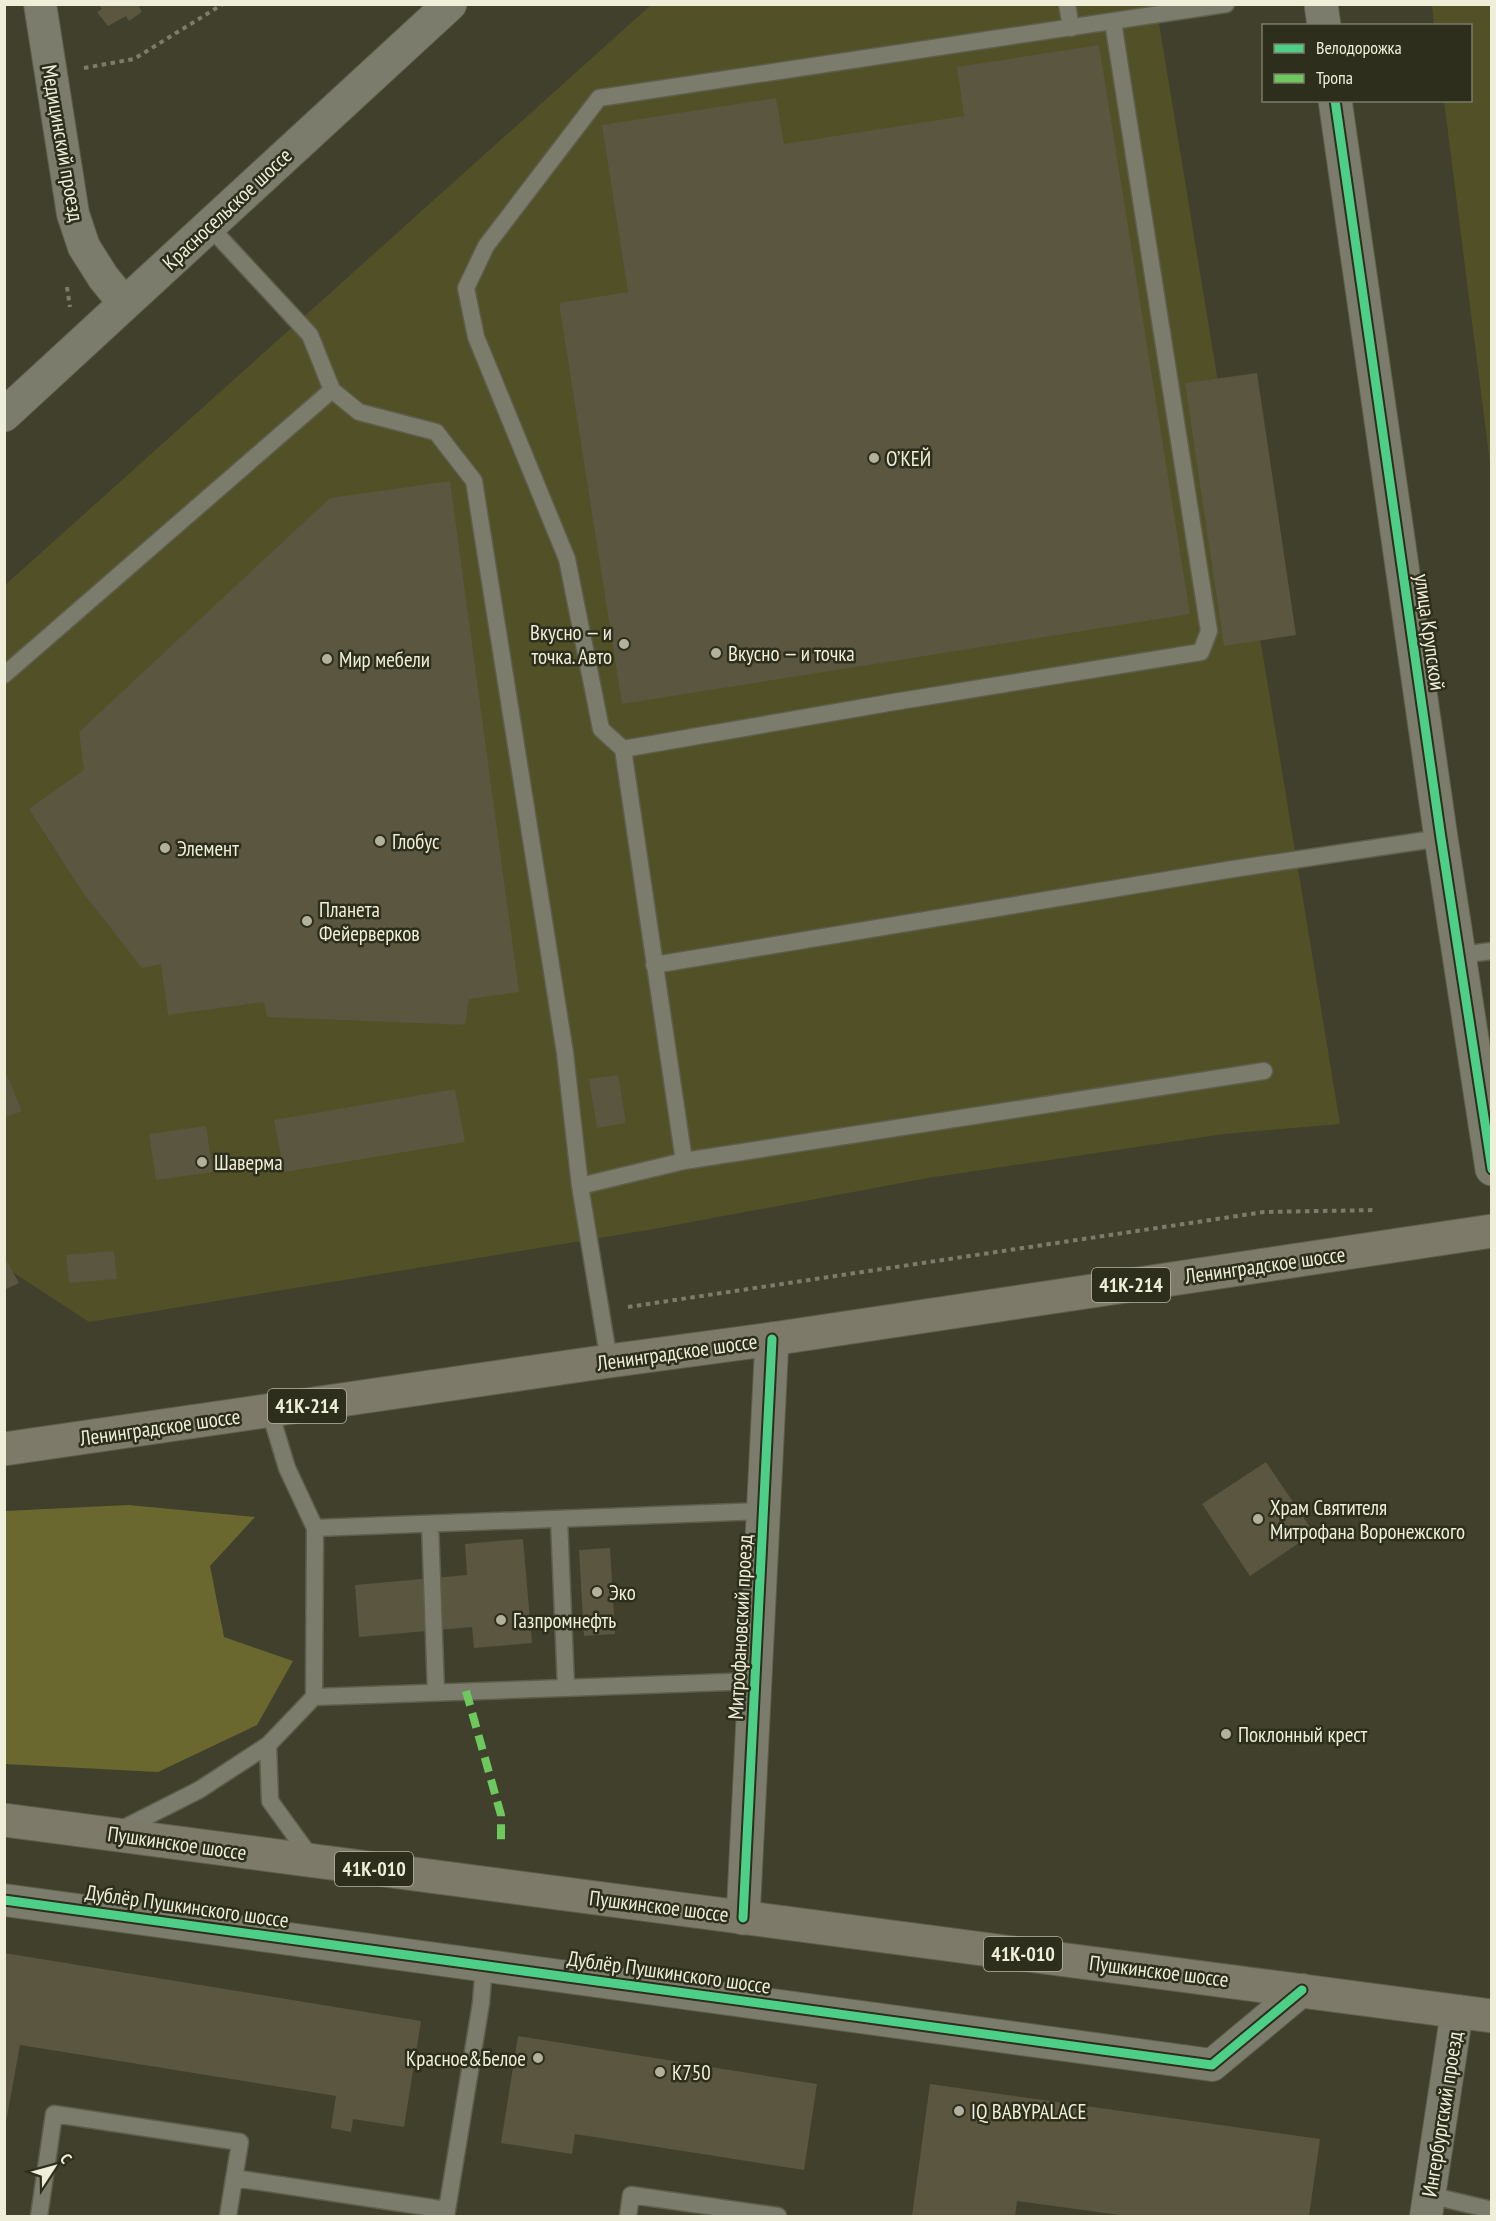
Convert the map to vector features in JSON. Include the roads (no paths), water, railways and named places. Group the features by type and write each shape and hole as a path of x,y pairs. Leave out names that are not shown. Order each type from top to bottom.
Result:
{"main road":[{"name":"Ленинградское шоссе","path":"4,1449 772,1339 1491,1231"},
{"name":"Пушкинское шоссе","path":"4,1820 1491,2016"}],"street":[{"name":"Медицинский проезд","path":"40,4 73,214 84,247 103,277 124,303"},
{"name":"Красносельское шоссе","path":"4,415 450,4"},
{"path":"1321,4 1324,24"},
{"name":"улица Крупской","path":"1335,102 1491,1168"},
{"name":"Митрофановский проезд","path":"743,1918 772,1339"},
{"name":"Дублёр Пушкинского шоссе","path":"4,1900 1212,2065 1302,1990"},
{"name":"Ингербургский проезд","path":"1428,2206 1457,2011"}],"lane":[{"path":"1067,4 1071,28"},
{"path":"684,1161 622,749 601,729 567,559 476,337 466,288 486,246 599,98 1226,4"},
{"path":"622,749 1201,652 1209,631 1113,22"},
{"path":"208,225 310,335 332,390 358,412 436,432 474,481 565,1053 580,1186 609,1361"},
{"path":"4,675 332,390"},
{"path":"654,965 1233,869 1442,838"},
{"path":"1459,955 1491,951"},
{"path":"580,1186 684,1161 1264,1071"},
{"path":"112,1834 199,1790 268,1745 314,1697 315,1528 287,1468 270,1412"},
{"path":"315,1528 763,1511"},
{"path":"559,1519 566,1687"},
{"path":"430,1524 436,1692"},
{"path":"314,1697 755,1681"},
{"path":"268,1745 270,1802 313,1861"},
{"path":"234,2178 446,2213 481,2003 484,1965"},
{"path":"39,2217 54,2114 240,2142 228,2217"},
{"path":"628,2217 631,2195 778,2217"},
{"path":"1428,2206 1491,2210"}],"place":[{"name":"О’КЕЙ","path":"874,458"},
{"name":"Вкусно — и точка. Авто","path":"624,644"},
{"name":"Вкусно — и точка","path":"716,653"},
{"name":"Мир мебели","path":"327,659"},
{"name":"Глобус","path":"380,841"},
{"name":"Элемент","path":"165,848"},
{"name":"Планета Фейерверков","path":"307,921"},
{"name":"Шаверма","path":"202,1162"},
{"name":"Храм Святителя Митрофана Воронежского","path":"1258,1519"},
{"name":"Эко","path":"597,1592"},
{"name":"Газпромнефть","path":"501,1620"},
{"name":"Поклонный крест","path":"1226,1734"},
{"name":"Красное&Белое","path":"538,2058"},
{"name":"К750","path":"660,2072"},
{"name":"IQ BABYPALACE","path":"959,2111"}]}
